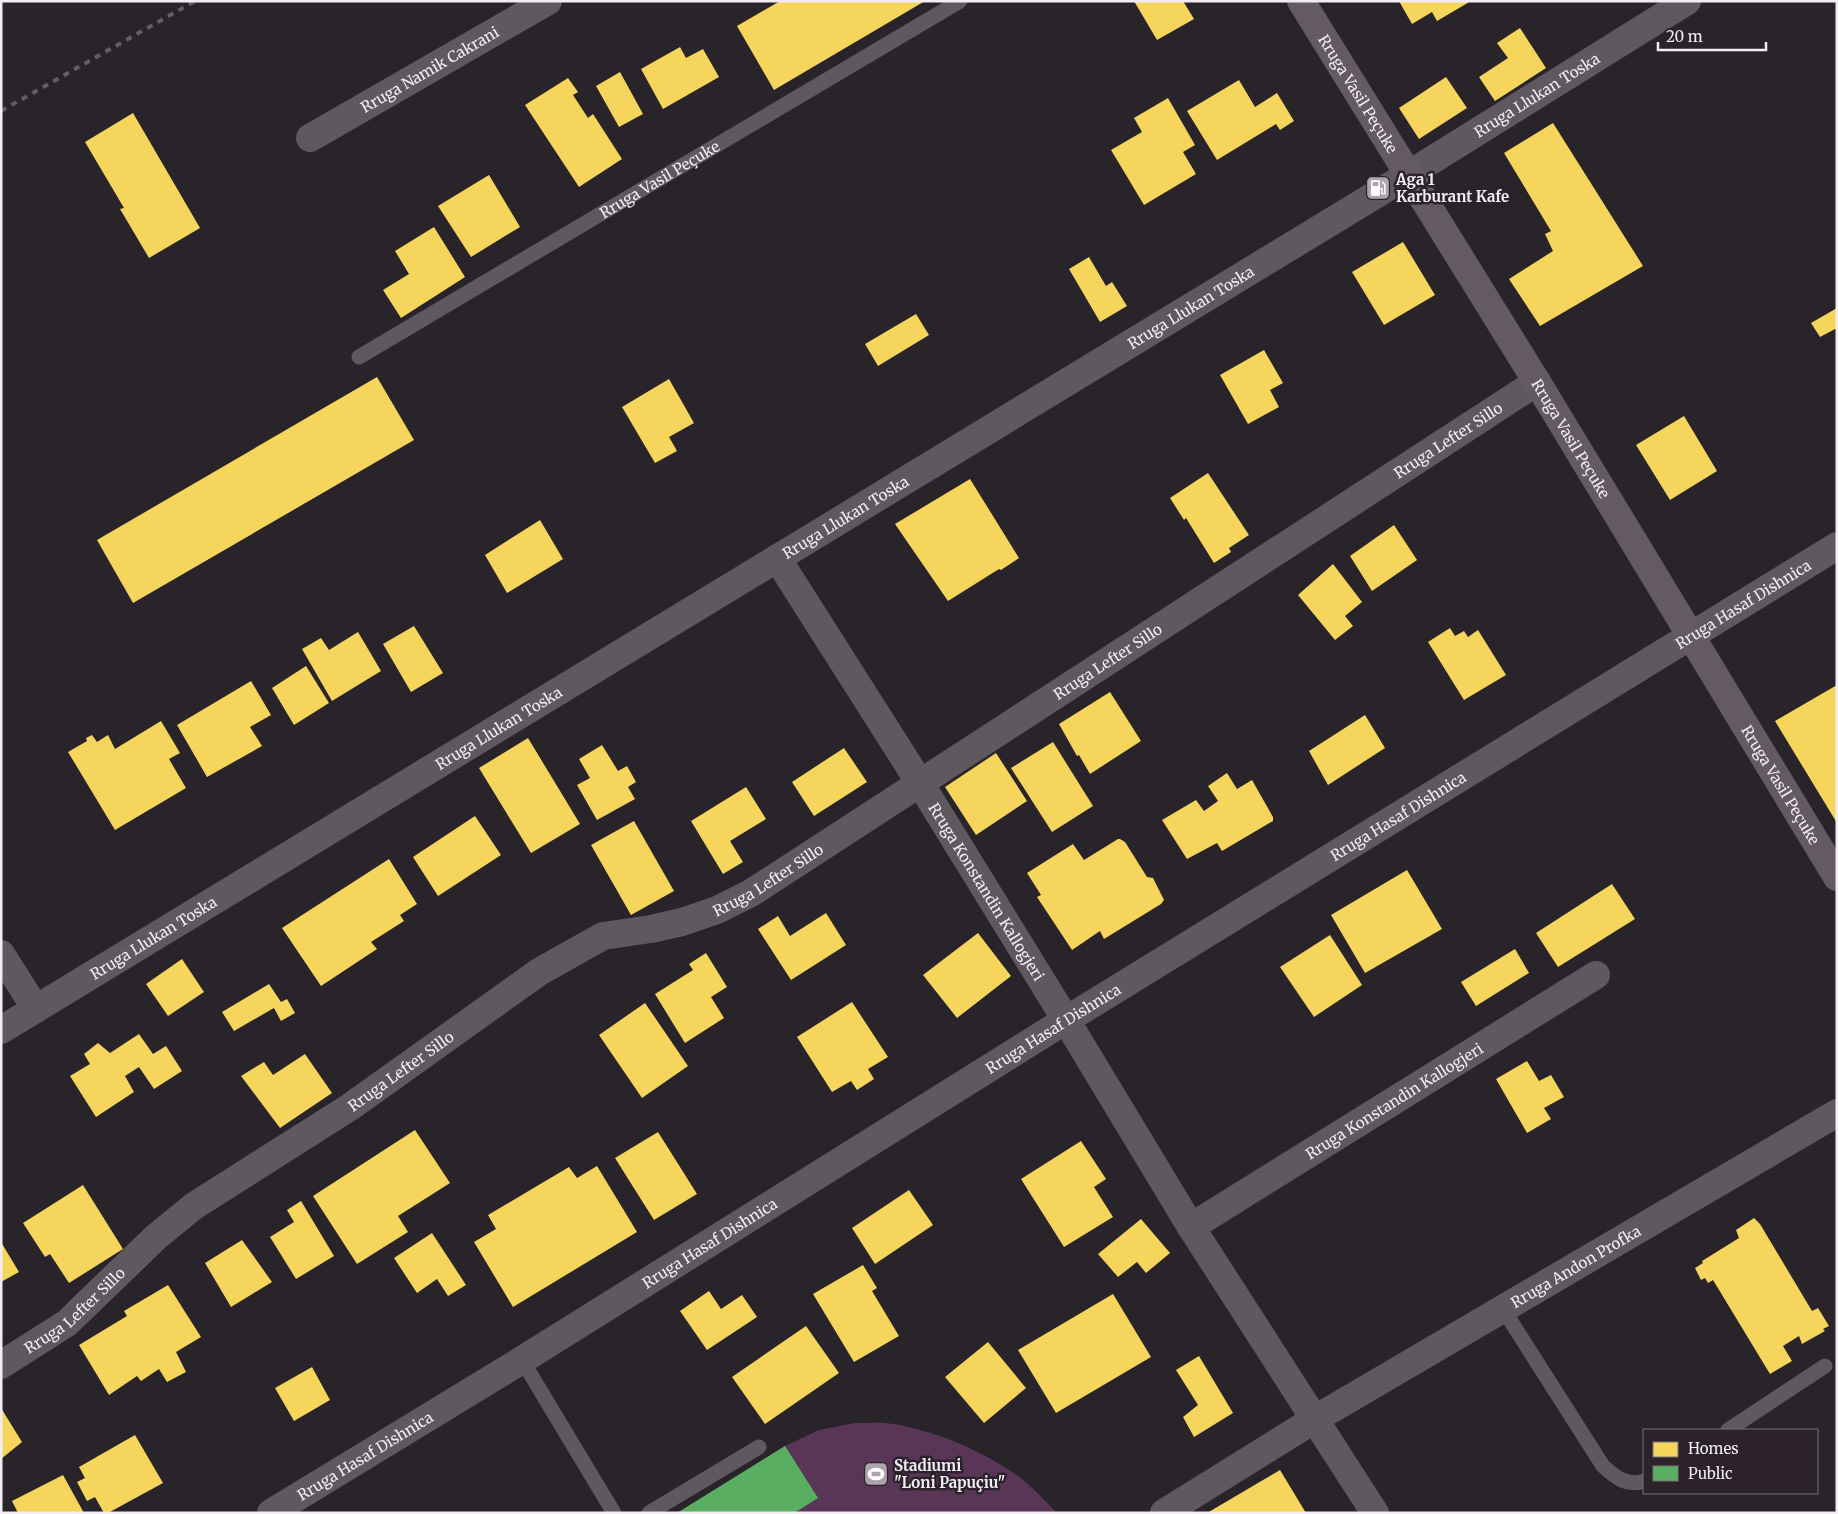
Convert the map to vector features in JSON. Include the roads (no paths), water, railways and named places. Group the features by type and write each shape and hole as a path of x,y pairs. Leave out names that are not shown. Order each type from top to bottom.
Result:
{"street":[{"name":"Rruga Namik Cakrani","path":"310,138 548,1"},
{"name":"Rruga Vasil Peçuke","path":"1301,1 1537,382 1837,877"},
{"name":"Rruga Llukan Toska","path":"1,1030 1408,175 1687,1"},
{"name":"Rruga Lefter Sillo","path":"1,1365 67,1323 156,1237 194,1206 350,1106 539,972 603,936 682,922 717,910 751,893 1537,382"},
{"name":"Rruga Hasaf Dishnica","path":"271,1513 522,1360 1066,1020 1837,546"},
{"name":"Rruga Konstandin Kallogjeri","path":"777,558 920,783 1192,1227 1375,1513"},
{"path":"1,954 36,1009"},
{"name":"Rruga Konstandin Kallogjeri","path":"1192,1227 1596,974"},
{"name":"Rruga Andon Profka","path":"1164,1513 1315,1419 1837,1113"}],"lane":[{"name":"Rruga Vasil Peçuke","path":"359,357 960,1"},
{"path":"1503,1309 1603,1466 1618,1480 1637,1484 1643,1481"},
{"path":"522,1360 614,1513"},
{"path":"1730,1429 1825,1366"},
{"path":"649,1513 758,1447"}],"railway":[{"path":"1,111 195,1"}],"place":[{"name":"Aga 1 Karburant Kafe","path":"1378,188"},
{"name":"Stadiumi \"Loni Papuçiu\"","path":"876,1474"}]}
